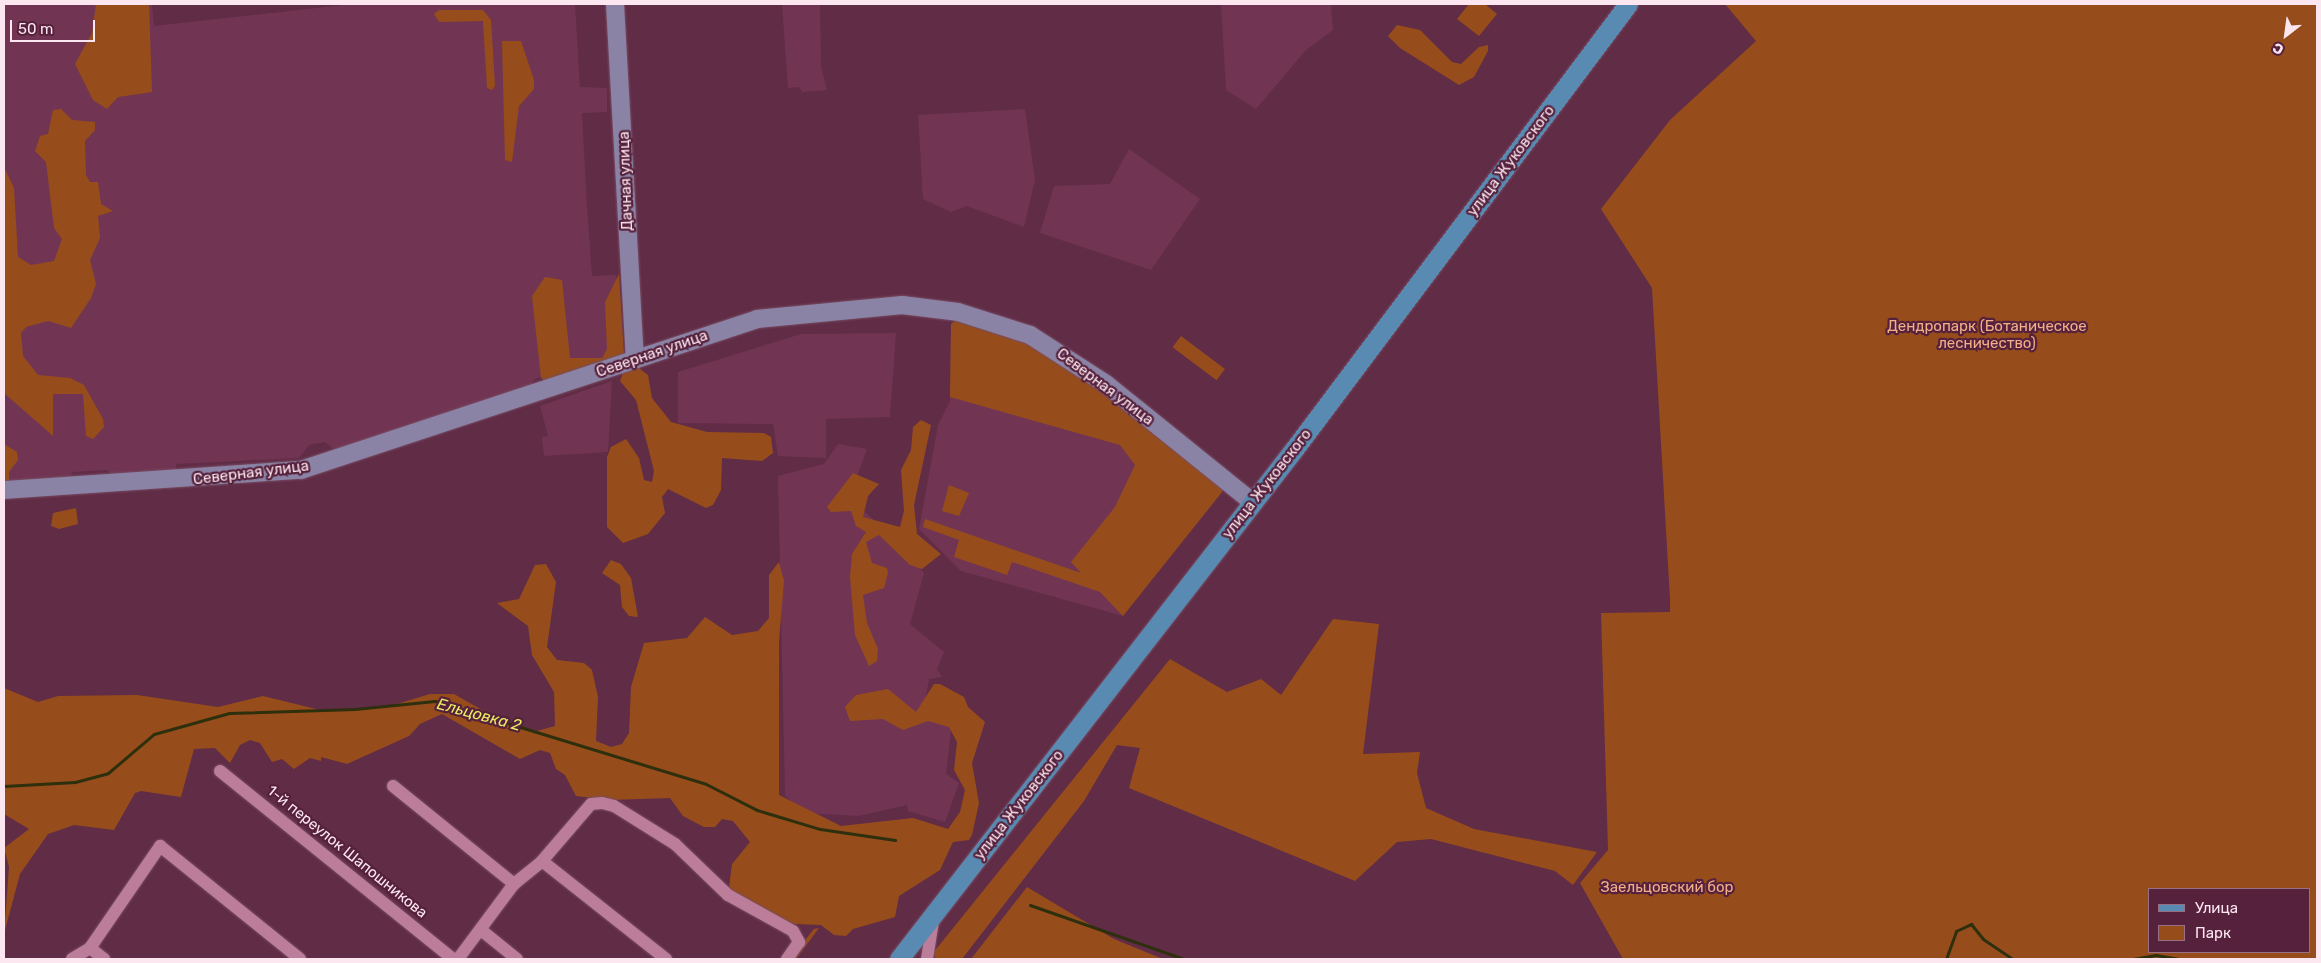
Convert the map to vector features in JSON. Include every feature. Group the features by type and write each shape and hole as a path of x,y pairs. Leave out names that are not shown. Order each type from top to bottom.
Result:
{"main road":[{"name":"улица Жуковского","path":"899,959 1252,502 1628,4"}],"street":[{"name":"Дачная улица","path":"615,4 635,359"},
{"name":"Северная улица","path":"4,490 300,470 757,319 887,306 958,312 1030,335 1069,358 1252,502"},
{"name":"1-й переулок Шапошникова","path":"220,771 453,959"},
{"path":"393,786 514,884"},
{"path":"458,959 482,930 514,884 542,861 591,804 602,802 614,806 675,844 728,895 793,931 798,942 786,959"},
{"path":"72,959 90,948 160,846 300,959"},
{"path":"542,861 666,959"},
{"path":"927,959 934,914"},
{"path":"482,930 517,959"},
{"path":"90,948 104,959"}],"shaded area":[{"path":"4,4 152,4 154,26 353,4 575,4 580,87 607,88 607,112 582,113 592,276 616,275 621,356 535,379 529,387 335,450 325,442 309,445 299,458 176,464 176,470 114,475 106,470 73,472 68,478 4,481"},
{"path":"782,4 820,4 821,66 827,90 802,92 799,87 788,88"},
{"path":"1221,4 1331,4 1333,30 1306,50 1256,109 1226,90"},
{"path":"1025,109 1035,180 1024,227 967,206 951,212 923,199 918,115"},
{"path":"1129,149 1200,199 1151,270 1040,233 1054,186 1110,184"},
{"path":"951,324 1222,492 1123,616 961,571 919,529 938,425 950,401"},
{"path":"896,333 890,417 826,419 826,458 778,456 773,424 678,423 678,372 801,334"},
{"path":"612,381 608,452 544,456 542,437 548,436 540,406"},
{"path":"838,444 867,449 849,498 889,533 924,573 910,624 944,652 937,669 942,677 929,679 923,714 952,723 946,774 959,783 945,822 908,811 907,805 858,816 805,813 785,796 778,476 824,464"}],"green space":[{"path":"96,4 149,4 152,92 118,97 107,109 93,100 75,64 92,33"},
{"path":"1469,4 1485,4 1497,14 1479,36 1457,19"},
{"name":"Дендропарк (Ботаническое лесничество)","path":"1725,4 2317,4 2317,959 1623,959 1580,883 1608,850 1601,613 1670,612 1670,599 1652,288 1601,209 1670,120 1756,41"},
{"path":"439,10 483,10 491,20 495,86 492,90 487,88 483,21 439,22 434,14"},
{"path":"1397,25 1420,30 1452,62 1461,64 1479,47 1488,45 1488,51 1474,77 1459,85 1400,48 1388,36"},
{"path":"502,41 521,41 534,80 534,89 519,106 512,162 505,160"},
{"path":"61,109 72,120 95,122 95,130 85,141 86,175 90,182 98,182 101,204 113,211 98,216 100,238 90,260 96,284 91,298 71,328 48,321 26,327 21,333 23,356 38,375 70,378 84,385 103,419 104,427 93,439 86,436 83,394 53,394 53,436 4,393 4,167 14,188 18,257 31,265 54,261 62,239 54,228 46,162 35,151 40,136 48,134 53,110"},
{"path":"619,274 624,355 548,383 541,378 532,296 545,277 562,280 570,358 602,358 607,349 605,302"},
{"path":"957,319 1031,345 1096,383 1223,485 1222,492 1123,616 1100,592 1012,562 1007,575 954,557 959,540 923,527 925,519 1081,573 1071,562 1115,507 1135,465 1120,445 950,397 951,324"},
{"path":"1181,336 1225,369 1216,380 1173,347"},
{"path":"636,366 648,375 652,398 671,422 707,432 764,433 771,437 773,453 762,461 722,458 721,490 713,505 706,508 668,489 662,497 665,513 648,534 623,543 607,527 607,457 611,447 626,439 639,458 644,480 652,482 654,471 636,400 620,381 623,373"},
{"path":"921,420 931,425 914,505 917,534 941,554 922,569 910,565 879,535 866,542 872,563 887,568 888,573 884,588 863,595 867,623 878,649 877,661 869,666 855,635 850,577 852,554 866,532 856,526 851,511 831,512 827,507 853,473 879,484 868,496 863,517 900,527 904,511 901,470 911,450 913,427"},
{"path":"4,444 17,452 18,460 9,472 9,484 4,485"},
{"path":"949,485 969,493 959,516 942,511"},
{"path":"76,508 78,524 59,529 51,526 53,513"},
{"path":"611,560 621,564 631,578 638,617 629,616 622,607 620,585 602,573"},
{"path":"779,562 784,581 779,641 779,795 841,826 913,818 948,829 960,812 965,790 954,770 957,742 949,727 928,721 903,730 883,719 850,721 845,707 856,695 888,689 916,712 934,684 940,684 964,697 968,707 985,722 972,763 979,803 972,835 969,840 953,842 940,870 899,896 895,917 853,929 846,936 834,935 821,925 793,924 728,895 732,864 750,842 733,821 722,819 715,827 704,827 683,816 670,798 609,800 576,796 565,775 556,769 550,753 540,750 520,759 442,714 420,724 409,736 347,764 321,757 321,761 310,758 294,769 282,759 272,762 260,743 250,740 240,745 230,763 215,748 194,749 181,797 141,791 135,793 114,830 74,825 48,834 20,874 4,934 9,867 4,848 29,829 4,814 4,688 38,702 58,696 137,695 218,707 263,696 320,710 387,707 430,694 454,694 505,723 537,731 555,726 554,692 532,655 528,626 497,603 519,599 535,565 546,564 556,582 547,647 557,660 584,663 592,670 598,697 596,741 611,747 622,744 629,733 631,687 644,643 687,638 705,617 732,635 758,631 769,618 769,575"},
{"path":"1333,619 1379,624 1363,754 1420,752 1417,773 1426,808 1474,829 1597,852 1573,885 1555,871 1431,839 1397,842 1355,881 1129,788 1140,748 1117,745 1084,801 962,959 936,959 933,953 1170,659 1227,692 1261,679 1281,695"},
{"path":"1027,887 1114,939 1163,959 971,959"},
{"path":"819,928 796,959 790,959 814,929"}],"waterway":[{"name":"Ельцовка 2","path":"4,786 75,782 108,773 154,734 229,713 355,709 435,701 706,784 757,810 820,829 895,840"},
{"path":"1030,905 1184,959"},
{"path":"1946,959 1956,931 1971,924 1983,939 2013,959"},
{"path":"2133,959 2156,955 2178,959"}],"park label":[{"name":"Заельцовский бор","path":"1667,888"}]}
